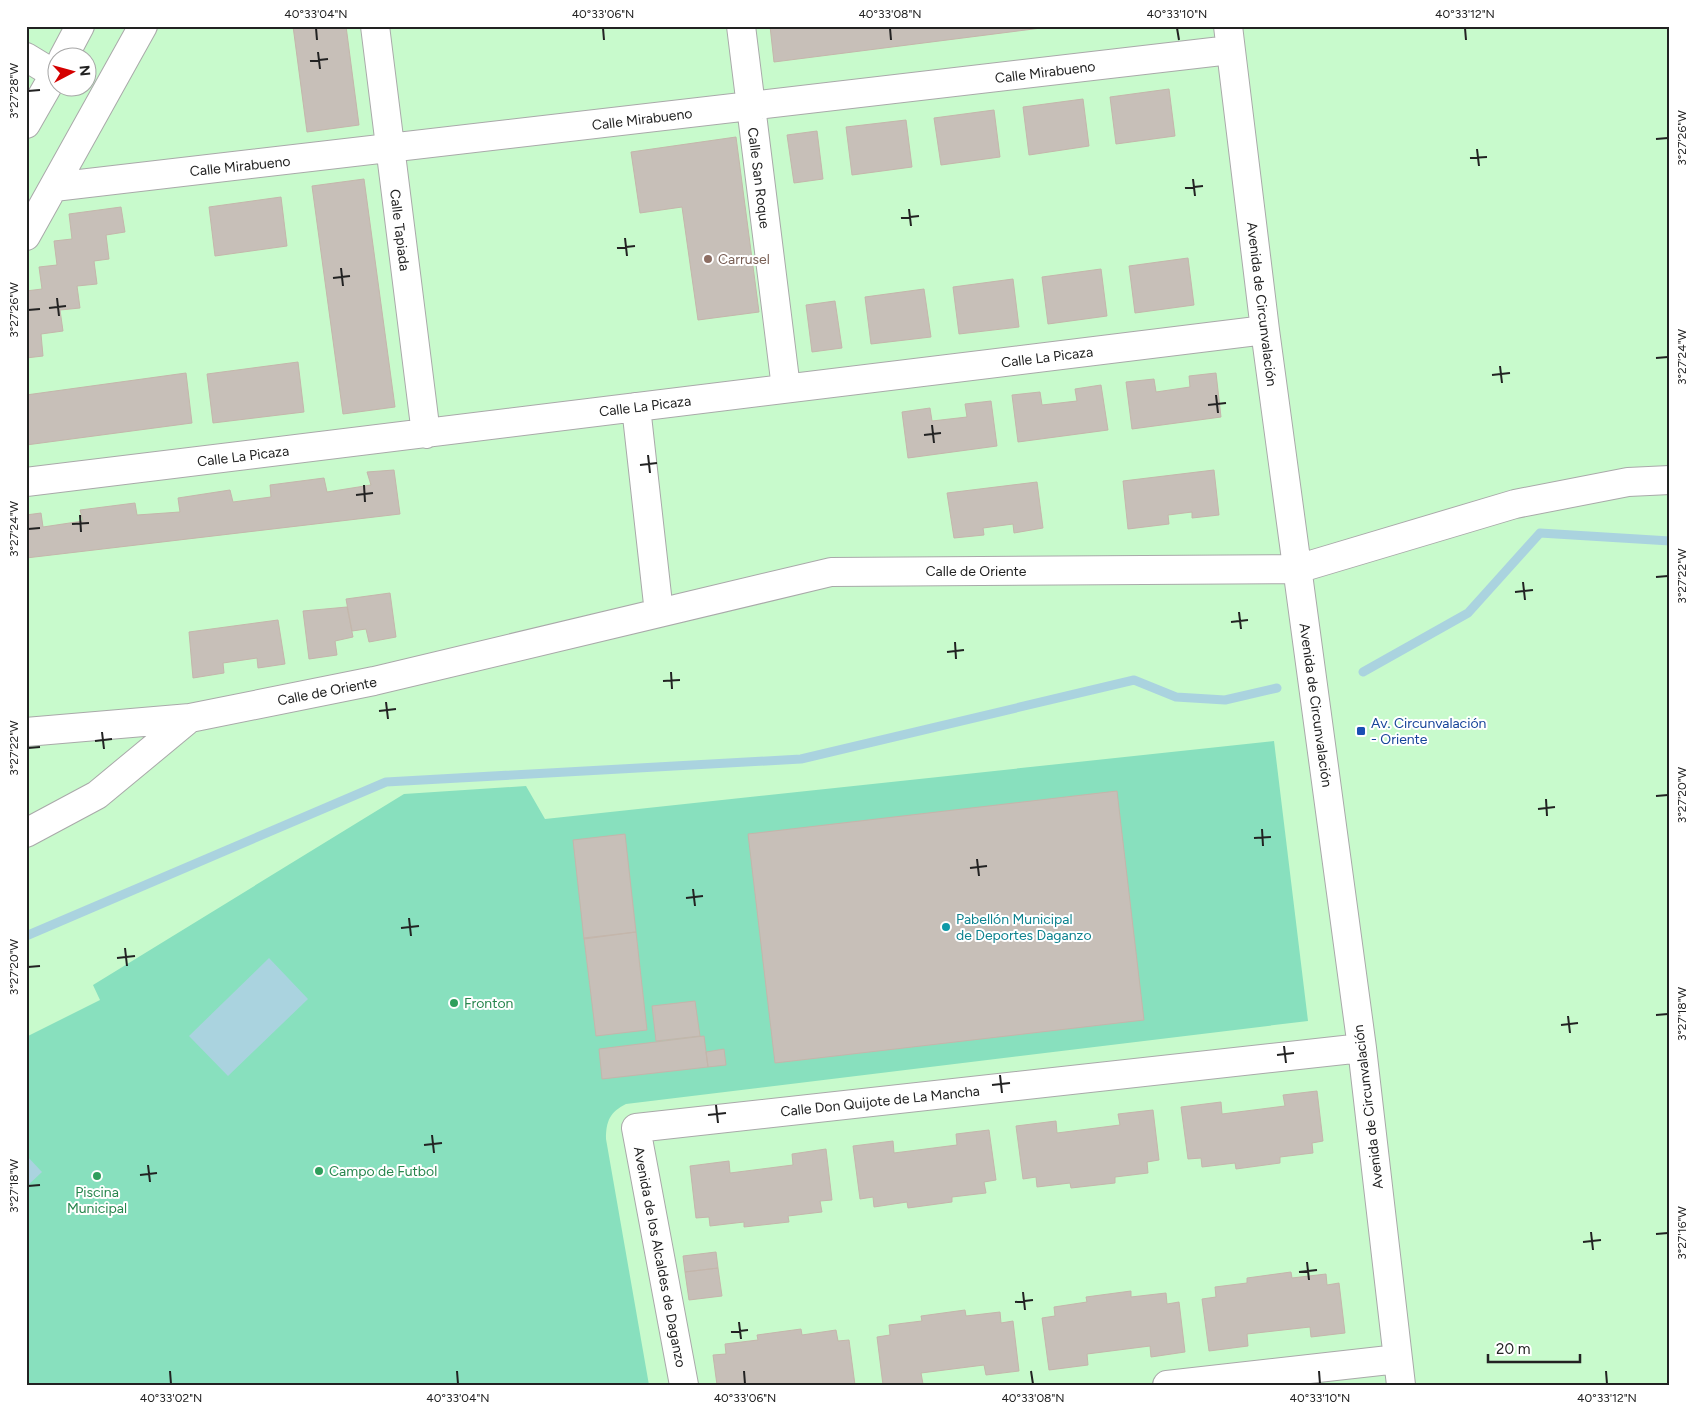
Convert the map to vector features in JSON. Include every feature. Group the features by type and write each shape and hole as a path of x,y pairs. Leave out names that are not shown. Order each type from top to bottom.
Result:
{"street":[{"path":"68,48 80,26"},
{"path":"26,236 143,26"},
{"name":"Calle Tapiada","path":"375,26 426,434"},
{"name":"Calle San Roque","path":"741,26 786,388"},
{"name":"Calle Mirabueno","path":"54,187 750,106 1229,38"},
{"name":"Avenida de Circunvalación","path":"1229,38 1264,330 1362,1048 1400,1372"},
{"path":"26,57 48,63"},
{"path":"26,124 48,84"},
{"name":"Calle La Picaza","path":"26,482 1264,330"},
{"path":"636,407 659,613"},
{"name":"Calle de Oriente","path":"26,833 97,795 190,718 374,682 831,572 1298,569 1515,504 1628,482 1670,480"},
{"path":"26,732 190,718"},
{"name":"Calle Don Quijote de La Mancha","path":"636,1128 1362,1048"},
{"name":"Avenida de los Alcaldes de Daganzo","path":"636,1128 684,1385"},
{"path":"1167,1385 1400,1372"}],"green space":[{"path":"26,26 1670,26 1670,1385 26,1385"},
{"path":"1274,741 1308,1021 626,1104 616,1110 610,1118 606,1139 649,1385 26,1385 26,1037 100,1000 93,985 404,794 526,786 545,819"}],"water":[{"path":"269,958 308,999 228,1076 189,1036"},
{"path":"26,1155 42,1172 26,1187"}],"building":[{"path":"293,26 346,26 359,125 307,132"},
{"path":"770,26 1057,26 774,62"},
{"path":"1169,89 1175,136 1116,144 1110,97"},
{"path":"1083,99 1089,146 1029,155 1023,107"},
{"path":"994,110 1000,157 941,165 934,118"},
{"path":"906,120 912,167 852,175 846,127"},
{"path":"817,131 823,179 794,183 787,135"},
{"path":"736,137 759,312 698,320 682,207 640,213 631,152"},
{"path":"364,179 395,407 343,414 312,186"},
{"path":"281,197 287,246 215,256 209,207"},
{"path":"121,207 125,232 106,235 109,259 94,261 97,284 77,286 80,308 60,310 63,331 41,334 43,356 26,358 26,291 42,289 39,267 57,265 54,241 72,239 69,214"},
{"path":"1188,258 1194,305 1135,313 1129,266"},
{"path":"1101,269 1107,316 1048,324 1042,277"},
{"path":"1013,279 1019,327 959,334 953,287"},
{"path":"924,289 931,337 871,344 865,297"},
{"path":"835,301 842,348 812,352 806,305"},
{"path":"298,362 304,412 213,423 207,374"},
{"path":"186,373 192,423 26,445 26,395"},
{"path":"1216,373 1221,417 1132,429 1126,382 1154,379 1156,392 1190,387 1189,376"},
{"path":"1101,385 1108,430 1018,442 1012,395 1040,392 1042,405 1077,401 1075,389"},
{"path":"991,401 997,446 908,458 902,412 930,408 932,421 967,417 965,404"},
{"path":"394,470 400,514 26,558 26,515 41,513 43,527 83,521 80,510 135,503 137,515 180,512 178,498 230,490 233,502 271,497 270,485 324,478 327,492 371,485 367,472"},
{"path":"1214,470 1219,515 1192,518 1192,512 1168,515 1169,524 1128,529 1123,481"},
{"path":"1037,482 1043,528 1014,533 1013,524 983,528 984,535 954,538 947,493"},
{"path":"390,593 396,637 369,642 366,629 352,631 346,599"},
{"path":"347,607 353,637 335,641 337,655 309,659 303,611"},
{"path":"278,620 285,664 258,668 257,658 223,663 224,673 193,678 189,632"},
{"name":"Pabellón Municipal de Deportes Daganzo","path":"1117,791 1144,1020 775,1063 748,834"},
{"path":"625,834 636,932 584,939 573,840"},
{"path":"636,932 647,1030 596,1036 584,938"},
{"path":"695,1001 700,1036 656,1041 652,1006"},
{"path":"704,1036 708,1067 602,1079 599,1049"},
{"path":"724,1049 726,1065 708,1067 706,1052"},
{"path":"1317,1091 1323,1141 1312,1143 1313,1153 1280,1157 1280,1163 1236,1169 1235,1163 1202,1167 1201,1158 1188,1159 1181,1107 1221,1102 1222,1114 1285,1106 1283,1095"},
{"path":"1153,1110 1159,1160 1147,1162 1148,1173 1115,1177 1115,1183 1071,1188 1070,1183 1037,1187 1036,1177 1023,1179 1016,1126 1056,1121 1057,1133 1120,1125 1118,1114"},
{"path":"989,1130 996,1180 984,1182 986,1193 952,1197 952,1202 908,1208 907,1202 874,1207 873,1197 860,1199 853,1146 893,1141 894,1153 957,1145 956,1134"},
{"path":"826,1149 832,1200 820,1201 822,1212 788,1216 789,1222 744,1227 744,1222 710,1226 709,1217 696,1218 690,1166 729,1161 730,1173 793,1165 792,1154"},
{"path":"716,1252 718,1268 685,1272 683,1256"},
{"path":"718,1268 722,1296 689,1300 685,1272"},
{"path":"1291,1272 1292,1278 1326,1274 1327,1285 1339,1283 1345,1333 1311,1337 1310,1327 1247,1334 1248,1346 1209,1351 1202,1299 1216,1297 1215,1287 1247,1283 1247,1278"},
{"path":"1131,1291 1131,1297 1166,1293 1167,1304 1179,1302 1185,1352 1151,1357 1150,1346 1087,1354 1088,1365 1049,1370 1042,1318 1055,1316 1054,1307 1087,1302 1086,1297"},
{"path":"965,1310 966,1316 1000,1312 1001,1323 1013,1321 1019,1371 986,1375 984,1365 921,1373 923,1384 883,1385 877,1337 890,1335 889,1325 922,1321 921,1316"},
{"path":"801,1329 802,1335 836,1330 838,1341 849,1340 855,1385 717,1385 713,1355 726,1354 725,1344 758,1340 757,1335"}],"waterway":[{"path":"1363,672 1468,613 1540,533 1670,541"},
{"path":"26,936 386,782 801,759 1134,680 1176,697 1225,700 1277,688"}],"place":[{"name":"Carrusel","path":"708,259"},
{"name":"Av. Circunvalación - Oriente","path":"1361,731"},
{"name":"Pabellón Municipal de Deportes Daganzo","path":"946,927"},
{"name":"Fronton","path":"454,1003"},
{"name":"Campo de Futbol","path":"319,1171"},
{"name":"Piscina Municipal","path":"97,1176"}]}
